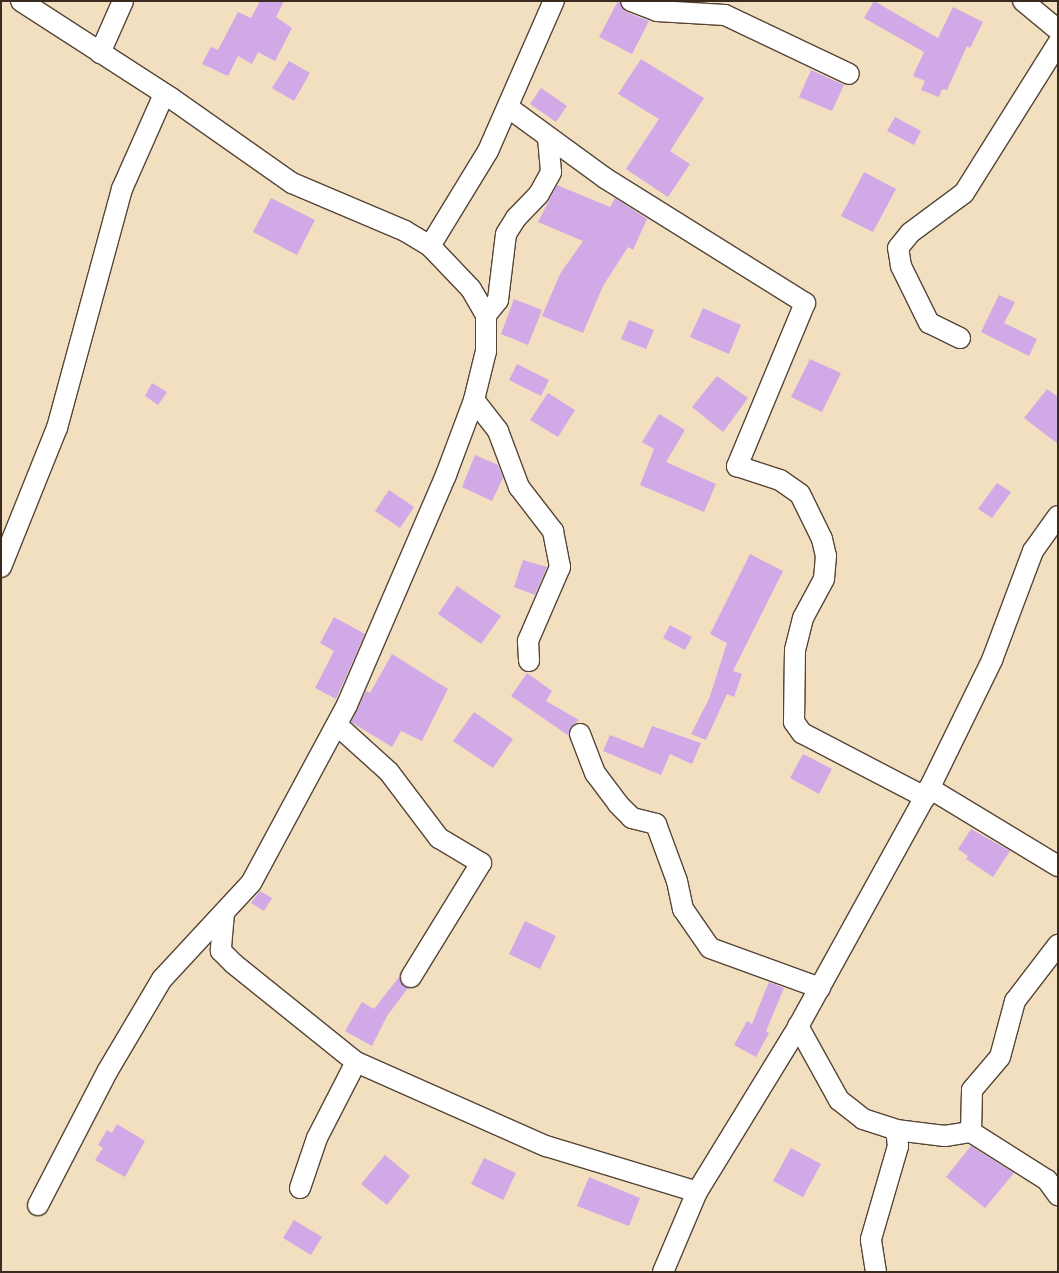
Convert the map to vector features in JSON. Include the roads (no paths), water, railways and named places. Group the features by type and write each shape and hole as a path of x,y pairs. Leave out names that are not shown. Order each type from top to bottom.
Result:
{"street":[{"path":"21,1 164,94 292,183 405,232 430,246 471,289 486,315 486,352 474,400 412,556 337,725 252,883 162,979 107,1072 38,1205"},
{"path":"100,53 123,1"},
{"path":"430,246 472,180 509,108 554,1"},
{"path":"631,1 657,11 725,14 849,74"},
{"path":"1023,1 1058,30"},
{"path":"960,338 929,323 901,266 898,248 910,234 964,193 992,144 1058,42"},
{"path":"1,567 57,428 122,189 164,94"},
{"path":"509,108 605,178 672,217 805,303 737,466 780,480 800,494 822,539 826,556 824,579 803,618 795,650 794,722 802,733 927,793 1058,866"},
{"path":"486,315 498,300 506,234 516,218 539,194 551,172 548,137"},
{"path":"474,400 498,431 519,487 553,531 560,567 528,641 529,661"},
{"path":"663,1272 697,1192 820,988 927,793 992,660 1033,551 1058,516"},
{"path":"337,725 389,772 439,838 481,862 410,977"},
{"path":"580,734 595,773 618,804 632,818 656,824 677,881 683,909 710,948 820,988"},
{"path":"224,913 221,951 234,964 356,1062 546,1146 697,1192"},
{"path":"971,1132 972,1090 1000,1056 1015,1001 1058,945"},
{"path":"798,1026 839,1100 863,1119 896,1130 945,1136 971,1132 1047,1180 1058,1195"},
{"path":"300,1188 317,1138 356,1062"},
{"path":"876,1272 871,1239 898,1146 896,1130"}]}
